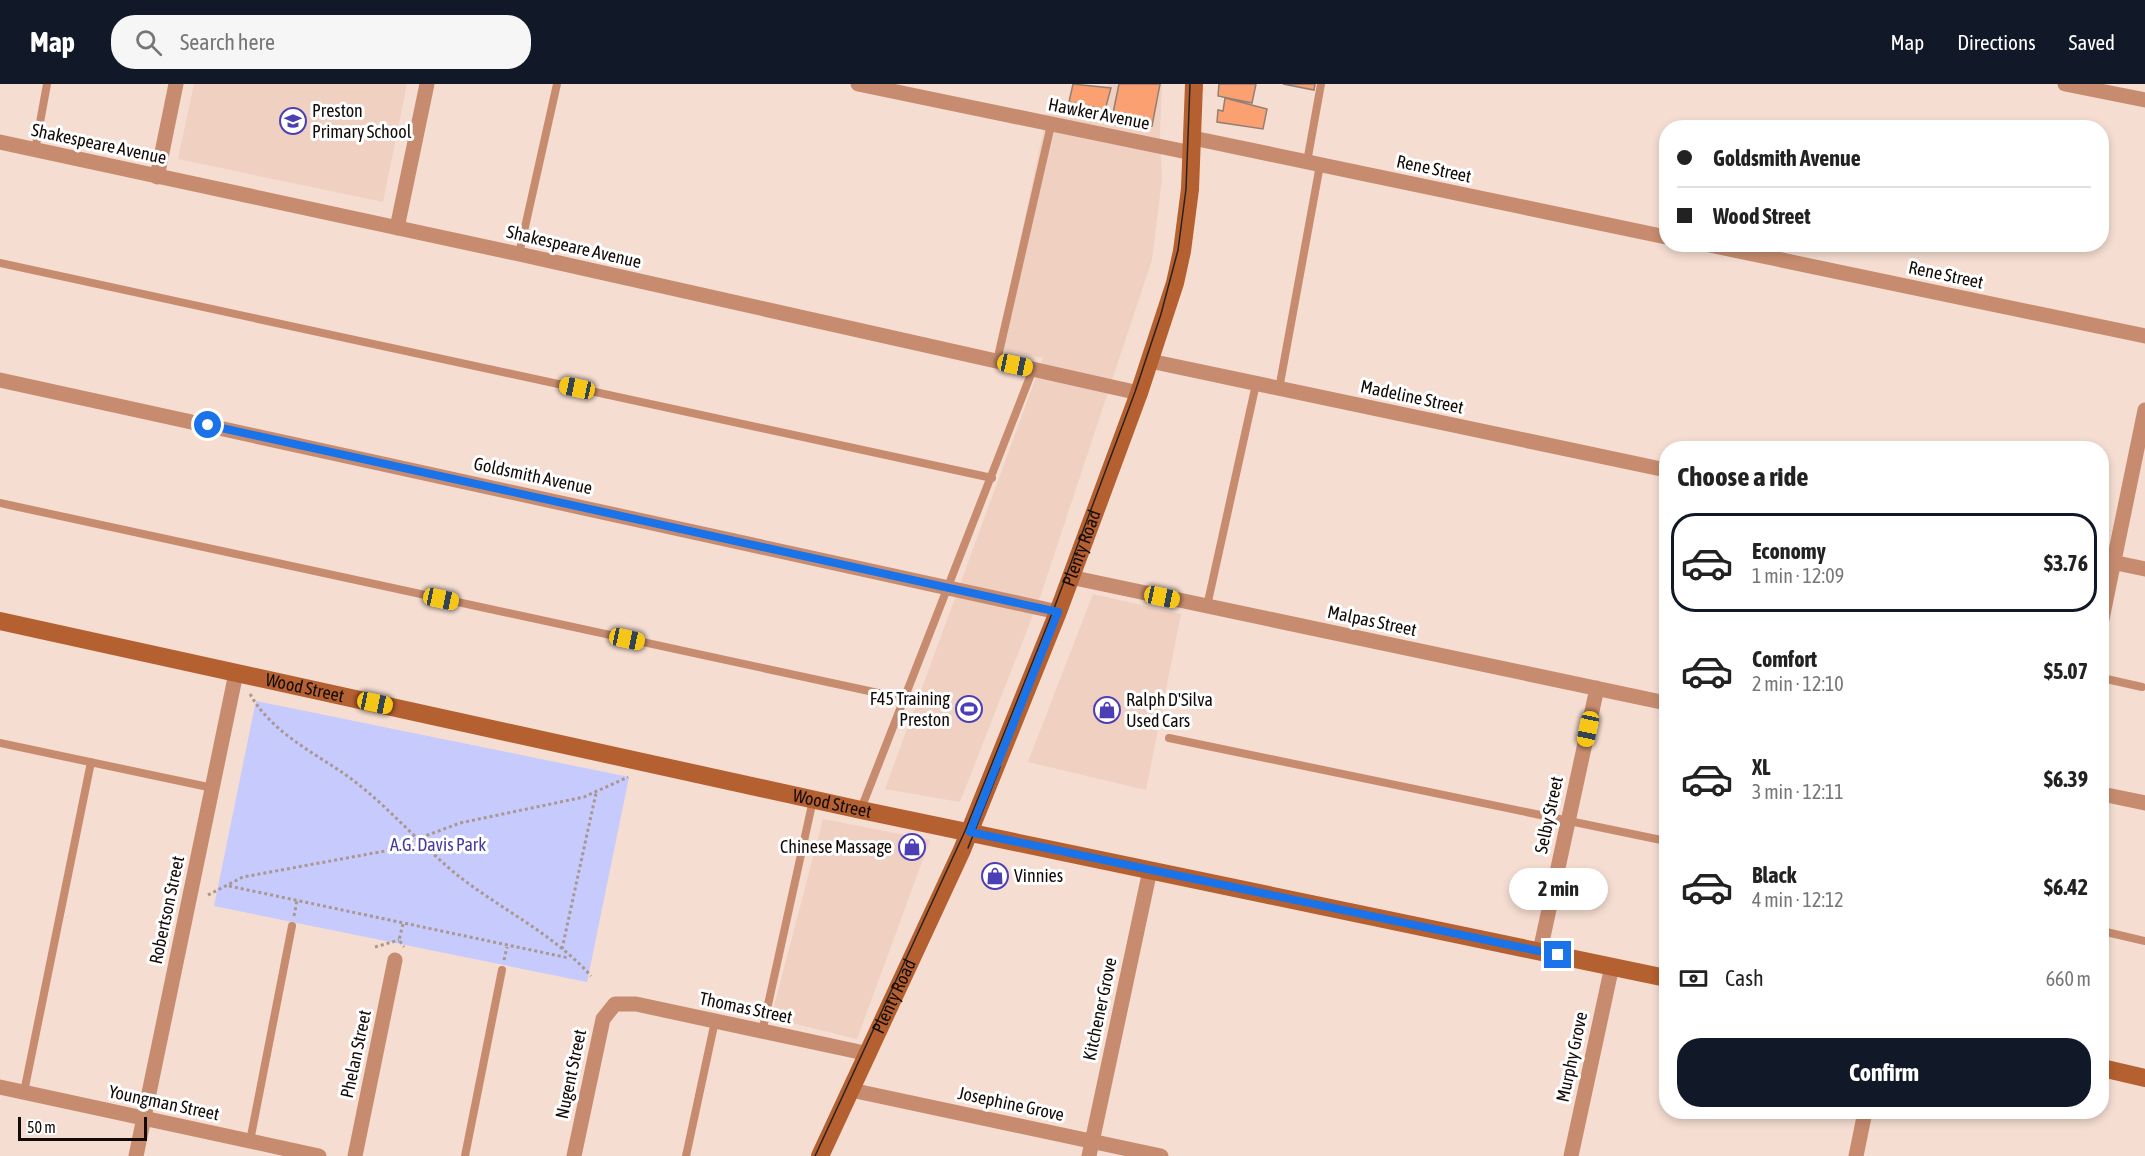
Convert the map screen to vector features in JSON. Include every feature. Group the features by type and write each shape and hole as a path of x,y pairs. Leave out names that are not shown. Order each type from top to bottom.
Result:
{"street":[{"path":"157,177 176,84"},
{"path":"397,228 427,84"},
{"name":"Hawker Avenue","path":"858,84 1051,125 1192,145"},
{"name":"Plenty Road","path":"820,1156 970,832 1058,612 1139,393 1175,283 1182,251 1192,145 1194,84"},
{"path":"2065,84 2145,100"},
{"name":"Shakespeare Avenue","path":"0,142 519,254 1139,393"},
{"name":"Rene Street","path":"1192,145 1314,164 1659,236"},
{"name":"Rene Street","path":"1742,252 2145,336"},
{"name":"Madeline Street","path":"1150,361 1659,469"},
{"name":"Goldsmith Avenue","path":"0,380 948,586 1058,612"},
{"path":"2109,553 2145,410"},
{"path":"2109,561 2145,569"},
{"name":"Malpas Street","path":"1070,577 1659,701"},
{"name":"Wood Street","path":"0,621 813,800 1659,976"},
{"name":"Robertson Street","path":"136,1156 236,673"},
{"name":"Selby Street","path":"1540,951 1597,688"},
{"path":"2109,795 2145,803"},
{"name":"Kitchener Grove","path":"1090,1149 1150,870"},
{"name":"Phelan Street","path":"355,1156 395,960"},
{"name":"Murphy Grove","path":"1571,1156 1612,966"},
{"name":"Thomas Street","path":"615,1004 636,1004 868,1054"},
{"name":"Nugent Street","path":"574,1156 603,1018 615,1004"},
{"path":"2109,1069 2145,1077"},
{"name":"Youngman Street","path":"0,1087 319,1156"},
{"name":"Josephine Grove","path":"851,1090 1090,1149 1161,1156"},
{"path":"1856,1156 1864,1119"}],"lane":[{"path":"35,150 47,84"},
{"path":"519,254 557,84"},
{"path":"1279,389 1314,164 1321,84"},
{"path":"997,361 1051,125"},
{"path":"0,263 992,478"},
{"path":"861,810 1033,369"},
{"path":"1208,606 1256,384"},
{"path":"0,503 906,699"},
{"path":"2109,680 2142,687"},
{"path":"1169,738 1659,840"},
{"path":"0,743 213,788"},
{"path":"24,1092 90,762"},
{"path":"762,1032 813,800"},
{"path":"250,1141 292,926"},
{"path":"2109,933 2145,941"},
{"path":"465,1156 502,969"},
{"path":"686,1156 715,1021"}],"path":[{"path":"250,694 260,712 280,730 344,773 388,808 455,873 562,949 591,976"},
{"path":"208,895 243,877 385,850 460,823 539,808 596,793 628,777"},
{"path":"562,949 596,793"},
{"path":"228,886 571,958"},
{"path":"375,947 399,940 403,924"}],"shaded area":[{"name":"Preston Primary School","path":"194,84 407,84 383,202 178,159"},
{"path":"1108,84 1162,84 1160,133 1162,179 1152,260 1040,597 960,802 885,789 1043,358 997,348 1047,114 1105,123"},
{"path":"1093,594 1181,614 1146,790 1028,762"},
{"path":"823,819 930,840 857,1039 771,1018"}],"green space":[{"name":"A.G. Davis Park","path":"256,701 629,777 587,982 214,906"}],"building":[{"path":"1073,84 1111,88 1105,110 1069,102"},
{"path":"1119,84 1160,84 1152,126 1112,118"},
{"path":"1219,84 1256,84 1252,103 1218,96"},
{"path":"1283,84 1315,84 1314,90"},
{"path":"1225,98 1267,109 1263,129 1217,122 1218,110 1223,111"}],"tram line":[{"path":"815,1156 965,831 1053,611 1135,392 1161,314 1178,250 1186,189 1190,84"},
{"path":"968,848 1000,767"}],"place":[{"name":"Preston Primary School","path":"293,121"},
{"name":"F45 Training Preston","path":"969,709"},
{"name":"Ralph D'Silva Used Cars","path":"1107,710"},
{"name":"Chinese Massage","path":"912,847"},
{"name":"Vinnies","path":"995,876"}],"route":[{"path":"208,425 1058,612 970,832 1558,955"}]}
